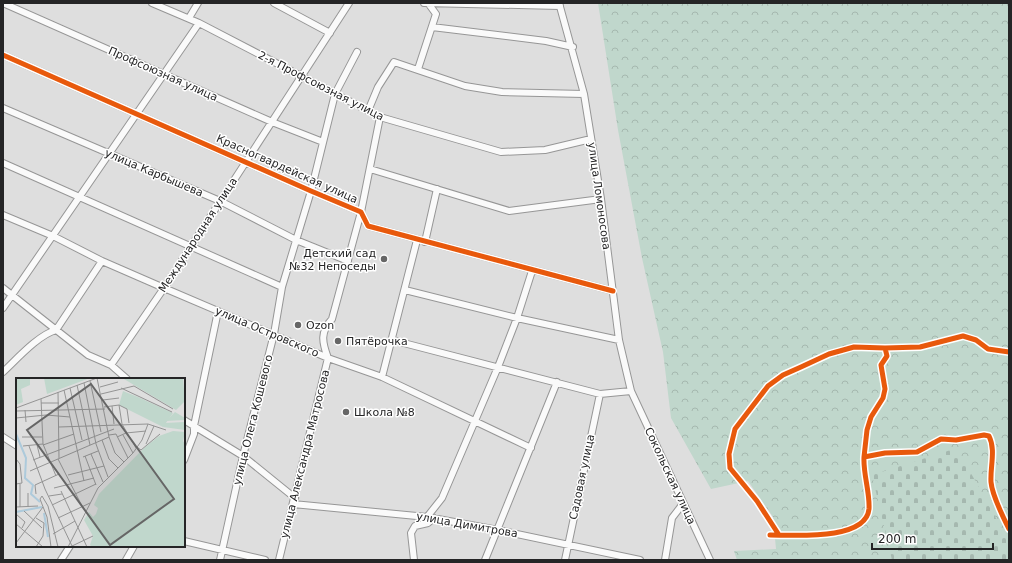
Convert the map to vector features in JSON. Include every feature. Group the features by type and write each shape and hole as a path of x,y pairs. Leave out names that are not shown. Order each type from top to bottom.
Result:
{"street":[{"name":"Профсоюзная улица","path":"3,3 272,122 323,142"},
{"name":"2-я Профсоюзная улица","path":"152,3 189,18 380,117 501,152 545,150 591,139"},
{"path":"189,18 198,3"},
{"path":"274,3 330,33"},
{"name":"Международная улица","path":"111,365 191,247 349,3"},
{"path":"426,3 560,5"},
{"path":"418,69 436,14 426,3"},
{"name":"улица Ломоносова","path":"560,5 584,94 619,340 631,392"},
{"path":"3,308 107,154 199,23"},
{"path":"432,27 546,41 572,47"},
{"name":"улица Олега Кошевого","path":"220,560 243,456 274,334 282,287 311,191 335,94 357,52"},
{"name":"Красногвардейская улица","path":"3,55 361,212 368,226 532,271 613,291"},
{"path":"368,111 378,87 394,62 465,86 502,92 584,94"},
{"name":"улица Карбышева","path":"3,108 107,154 220,201 296,240 348,261"},
{"name":"улица Александра Матросова","path":"279,560 328,358 322,342 326,326 332,319 361,212 380,117"},
{"path":"3,163 282,287"},
{"path":"370,169 509,211 600,199"},
{"path":"425,242 437,189"},
{"name":"улица Островского","path":"3,215 53,236 102,261 164,288 328,358 382,377 531,448"},
{"path":"382,377 417,240"},
{"path":"3,372 38,341 50,332 56,330 102,261"},
{"path":"428,517 442,498 498,367 517,318 532,271"},
{"path":"3,288 88,355 111,365 126,378"},
{"path":"405,290 517,318 619,340"},
{"path":"185,457 194,434 194,426 218,311"},
{"path":"392,340 600,394 631,392"},
{"path":"485,560 557,382"},
{"name":"Сокольская улица","path":"631,392 682,505 710,560"},
{"name":"Садовая улица","path":"564,560 600,394"},
{"path":"185,421 243,456 294,501"},
{"path":"3,437 16,445"},
{"name":"улица Димитрова","path":"294,501 434,518 640,560"},
{"path":"665,560 672,518 682,505"},
{"path":"414,560 411,533 415,526 428,523 434,518"},
{"path":"185,541 265,560"},
{"path":"61,560 69,547"},
{"path":"126,560 133,547"}],"green space":[{"path":"598,3 1009,3 1009,560 737,560 734,551 776,549 773,517 748,481 711,489 671,418 663,352 642,258 618,130"},
{"path":"957,448 1009,542 1009,560 892,560 872,475"}],"cycle path":[{"path":"3,55 361,212 368,226 613,291"},
{"path":"779,535 757,501 730,468 729,454 735,429 768,386 783,375 829,354 854,347 920,347 963,336 976,340 988,349 1009,352"},
{"path":"864,457 867,430 871,417 883,398 885,389 881,365 887,356 885,348"},
{"path":"770,535 827,534 856,527 865,519 869,509 864,470 864,457 885,453 917,452 941,439 956,440 984,435 989,436 992,447 991,482 993,493 1009,529"}],"place":[{"name":"Детский сад №32 Непоседы","path":"384,259"},
{"name":"Ozon","path":"298,325"},
{"name":"Пятёрочка","path":"338,341"},
{"name":"Школа №8","path":"346,412"}]}
